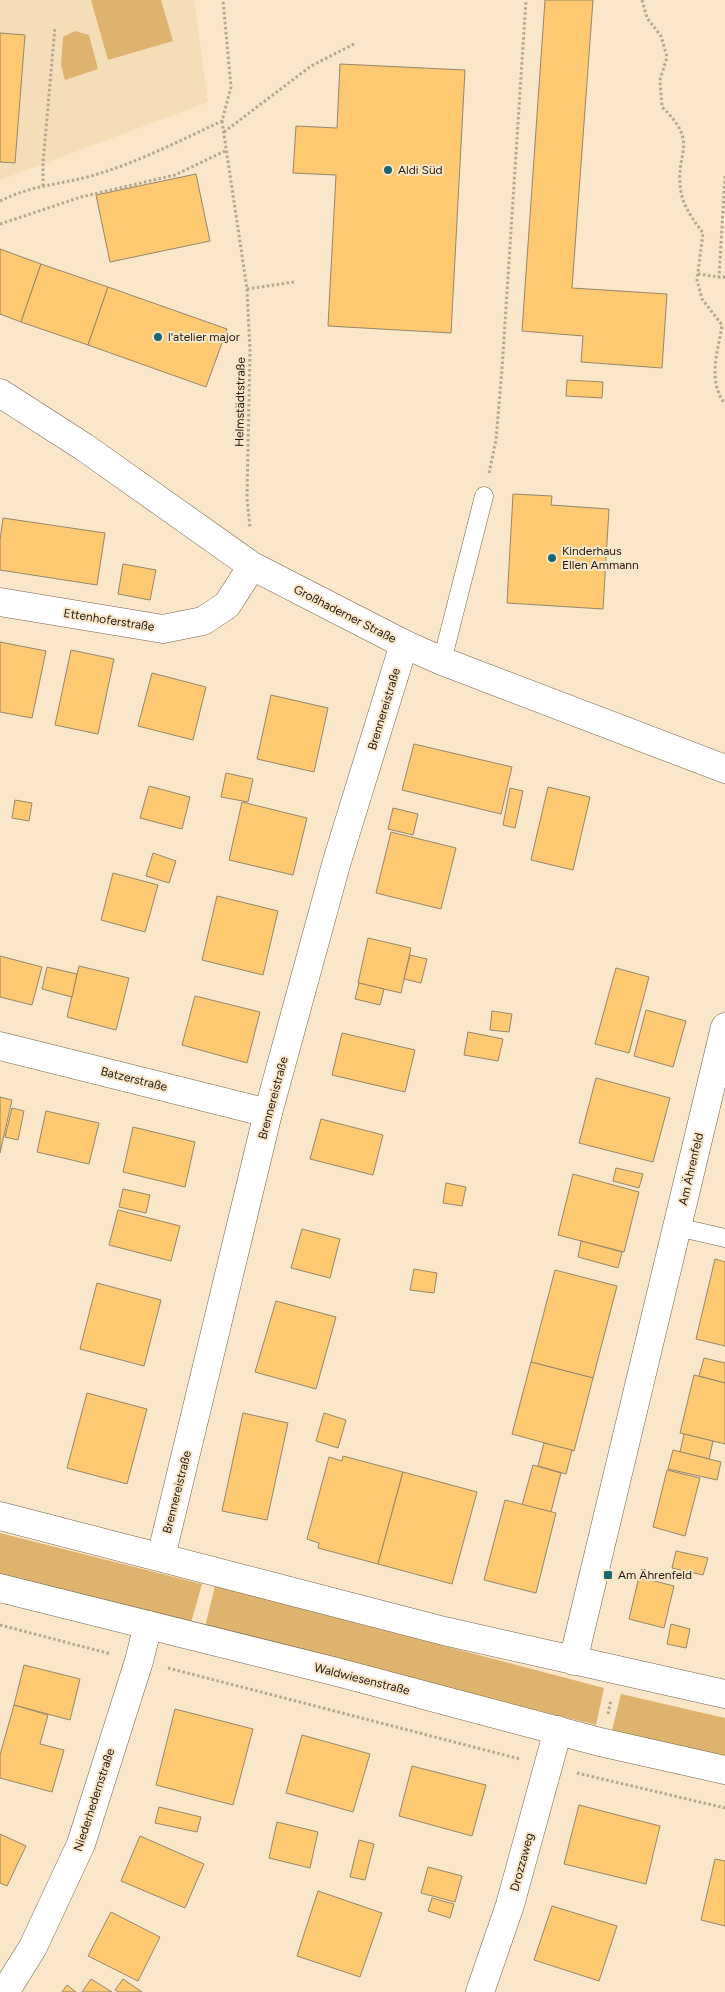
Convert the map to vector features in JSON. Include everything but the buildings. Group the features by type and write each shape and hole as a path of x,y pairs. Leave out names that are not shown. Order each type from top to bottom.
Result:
{"street":[{"name":"Großhaderner Straße","path":"0,392 84,447 252,566 404,644 442,661 725,769"},
{"name":"Ettenhoferstraße","path":"0,602 163,629 203,621 227,606 252,566"},
{"name":"Brennereistraße","path":"161,1557 268,1113 337,861 404,644"},
{"name":"Am Ährenfeld","path":"573,1661 725,1027"},
{"name":"Batzerstraße","path":"0,1046 268,1113"},
{"path":"0,1516 444,1631 725,1694"},
{"name":"Waldwiesenstraße","path":"0,1588 558,1730 725,1770"},
{"name":"Niederhedernstraße","path":"4,1992 33,1947 81,1844 139,1661 148,1626"},
{"name":"Drozzaweg","path":"480,1992 510,1905 558,1730"}],"lane":[{"path":"442,661 484,496"},
{"path":"677,1227 725,1238"}],"path":[{"path":"0,201 22,190 91,176 137,161 222,120 231,86 223,0"},
{"path":"484,496 496,440 526,0"},
{"path":"642,0 647,18 661,36 667,57 660,80 662,107 677,122 686,145 681,167 681,193 690,216 703,233 697,280 702,299 722,325 713,375 717,393 725,404"},
{"path":"43,186 43,163 55,27"},
{"path":"224,132 311,66 354,44"},
{"name":"Helmstädtstraße","path":"222,120 247,289 250,350 248,498 252,566"},
{"path":"0,224 81,197 174,175 227,150"},
{"path":"719,277 725,176"},
{"path":"698,274 725,278"},
{"path":"247,289 294,282"},
{"path":"0,1625 548,1766 725,1808"}],"shaded area":[{"path":"0,0 194,0 208,102 0,180"},
{"path":"91,0 161,0 173,41 108,60"},
{"path":"75,31 89,35 98,69 65,80 61,65 63,37"},
{"path":"0,1533 202,1584 191,1623 0,1574"},
{"path":"215,1586 604,1688 596,1725 205,1627"},
{"path":"621,1694 725,1718 725,1757 612,1730"}],"place":[{"name":"Aldi Süd","path":"388,170"},
{"name":"l'atelier major","path":"158,337"},
{"name":"Kinderhaus Ellen Ammann","path":"552,558"},
{"name":"Am Ährenfeld","path":"608,1575"}]}
